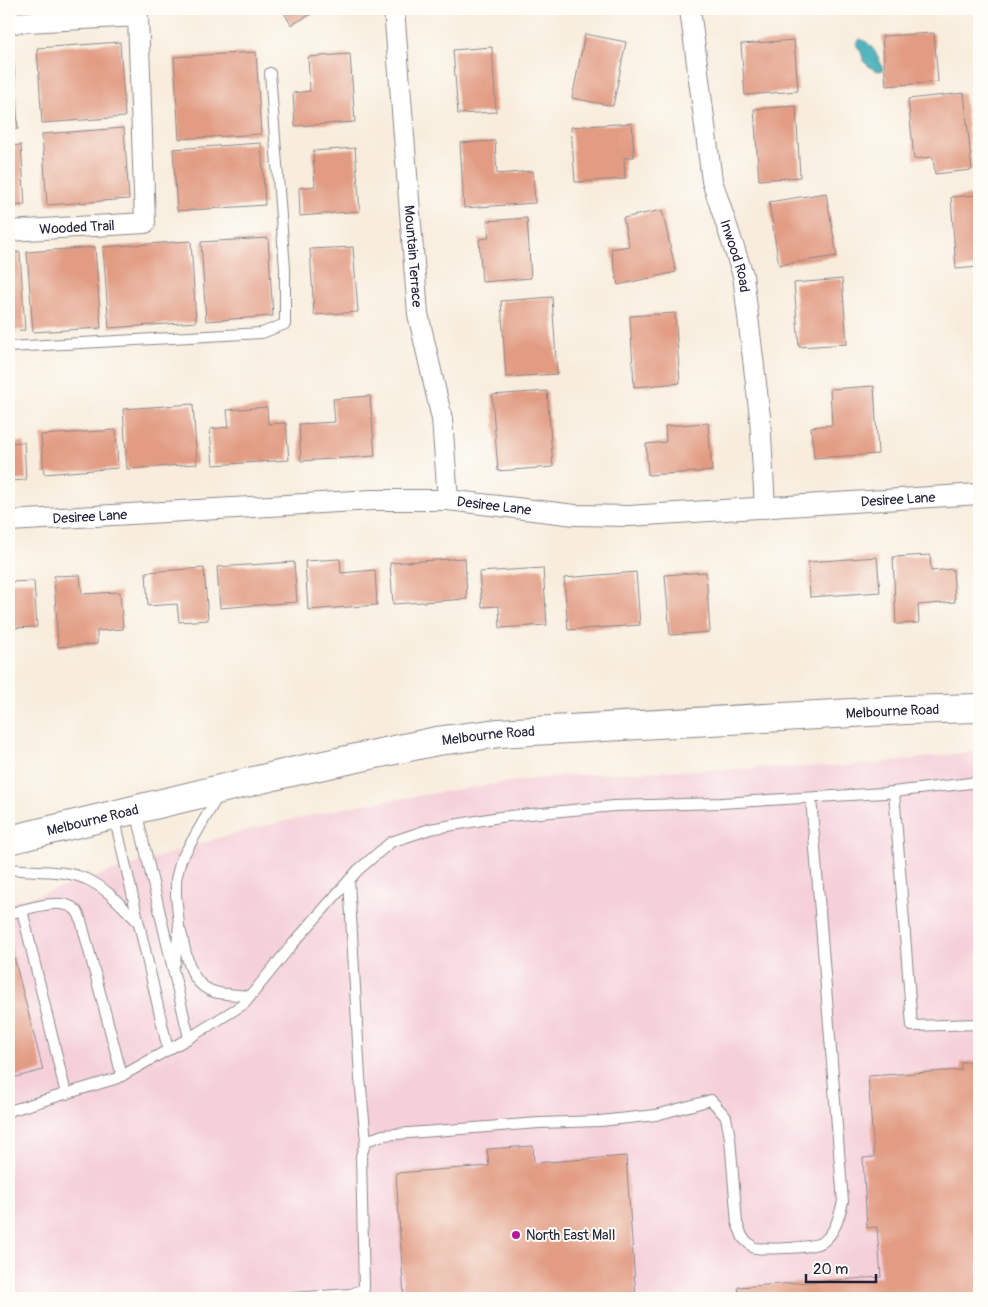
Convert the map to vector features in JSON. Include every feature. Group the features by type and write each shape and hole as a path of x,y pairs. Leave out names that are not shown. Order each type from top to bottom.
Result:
{"main road":[{"name":"Melbourne Road","path":"9,840 291,772 438,741 499,733 979,708"}],"street":[{"name":"Mountain Terrace","path":"394,9 418,314 442,419 448,500"},
{"name":"Inwood Road","path":"690,9 712,181 743,276 760,417 765,508"},
{"name":"Wooded Trail","path":"9,23 138,16 145,223 9,231"},
{"name":"Desiree Lane","path":"9,521 372,500 448,500 584,515 629,516 979,494"}],"lane":[{"path":"9,348 262,333 285,324 284,269 270,73"},
{"path":"9,1111 122,1076 244,1004 291,946 358,870 392,842 430,829 500,817 614,806 811,798 894,792 979,782"},
{"path":"222,789 181,860 176,878 179,925 190,970 199,983 208,990 250,997"},
{"path":"894,792 912,1026 979,1024"},
{"path":"366,1141 383,1135 539,1123 600,1121 656,1114 712,1100 726,1118 730,1138 738,1222 743,1238 754,1248 807,1246 824,1242 837,1224 843,1202 811,798"},
{"path":"125,812 138,921 168,1050"},
{"path":"125,812 174,971 189,1038"},
{"path":"9,869 64,873 87,879 111,896 138,921"},
{"path":"294,1298 351,1294 364,1289 361,1156 366,1141 360,1078 348,880"},
{"path":"9,914 46,904 67,905 78,912 122,1076"},
{"path":"22,910 66,1094"},
{"path":"174,971 179,925"}],"shaded area":[{"name":"North East Mall","path":"979,751 979,1298 9,1298 9,902 31,897 218,838 353,806 501,783 561,776 864,765"}],"water":[{"path":"860,39 872,47 878,56 883,70 874,70 864,62 856,44"}],"building":[{"path":"282,9 321,9 291,25"},
{"path":"934,33 938,82 886,86 882,36"},
{"path":"585,34 626,42 613,106 572,98"},
{"path":"794,40 798,91 745,95 741,44"},
{"path":"120,42 125,117 42,123 37,48"},
{"path":"492,47 496,112 458,114 453,50"},
{"path":"13,50 18,129 9,129 9,51"},
{"path":"256,52 261,134 179,139 174,57"},
{"path":"350,54 355,122 295,126 293,93 310,91 308,57"},
{"path":"964,93 972,170 935,174 933,157 914,159 908,99"},
{"path":"796,106 800,177 759,180 754,109"},
{"path":"632,123 634,157 624,158 625,179 575,182 571,127"},
{"path":"124,128 129,199 47,205 42,134"},
{"path":"495,141 497,174 533,171 535,203 464,208 460,143"},
{"path":"261,143 265,205 177,211 173,149"},
{"path":"21,145 25,205 9,206 9,146"},
{"path":"355,148 360,211 300,216 299,188 315,186 313,151"},
{"path":"826,193 837,256 779,265 769,202"},
{"path":"979,195 979,267 956,269 951,197"},
{"path":"662,210 676,272 618,285 611,249 629,246 623,218"},
{"path":"527,218 531,278 482,282 479,239 489,238 487,221"},
{"path":"268,238 273,316 206,321 201,242"},
{"path":"191,241 196,322 109,328 103,247"},
{"path":"95,247 101,328 33,332 27,252"},
{"path":"353,247 358,312 314,315 310,249"},
{"path":"20,252 25,330 9,331 9,253"},
{"path":"842,279 847,344 799,347 794,283"},
{"path":"552,297 557,374 506,377 501,301"},
{"path":"675,313 680,383 634,387 630,316"},
{"path":"874,386 878,454 814,458 811,427 832,425 830,389"},
{"path":"547,391 553,467 498,471 492,395"},
{"path":"370,396 375,456 301,461 299,424 335,422 333,399"},
{"path":"193,404 197,464 127,469 123,409"},
{"path":"267,407 268,424 286,423 289,460 213,465 210,429 229,427 227,410"},
{"path":"708,423 712,471 648,475 646,444 666,442 665,426"},
{"path":"116,430 118,468 44,474 41,435"},
{"path":"24,442 26,480 9,481 9,443"},
{"path":"930,555 931,571 953,569 955,602 918,605 919,623 896,624 893,557"},
{"path":"877,557 880,592 810,597 808,562"},
{"path":"465,558 467,599 393,604 390,563"},
{"path":"340,559 341,573 375,570 377,605 308,610 305,561"},
{"path":"294,562 297,602 220,608 217,567"},
{"path":"204,568 208,620 179,622 177,604 148,606 146,572"},
{"path":"543,568 547,625 500,628 499,606 482,607 479,572"},
{"path":"636,572 640,625 568,630 564,578"},
{"path":"706,572 710,632 670,635 665,575"},
{"path":"80,575 82,594 120,592 123,629 97,631 97,644 58,647 54,576"},
{"path":"34,581 37,627 9,628 9,582"},
{"path":"9,938 43,1070 9,1079"},
{"path":"979,1061 979,1298 738,1298 738,1287 881,1277 877,1227 867,1228 863,1158 874,1157 868,1076 961,1070 961,1062"},
{"name":"North East Mall","path":"533,1146 534,1163 626,1156 636,1298 404,1298 396,1173 489,1166 487,1149"}],"place":[{"name":"North East Mall","path":"516,1235"}]}
